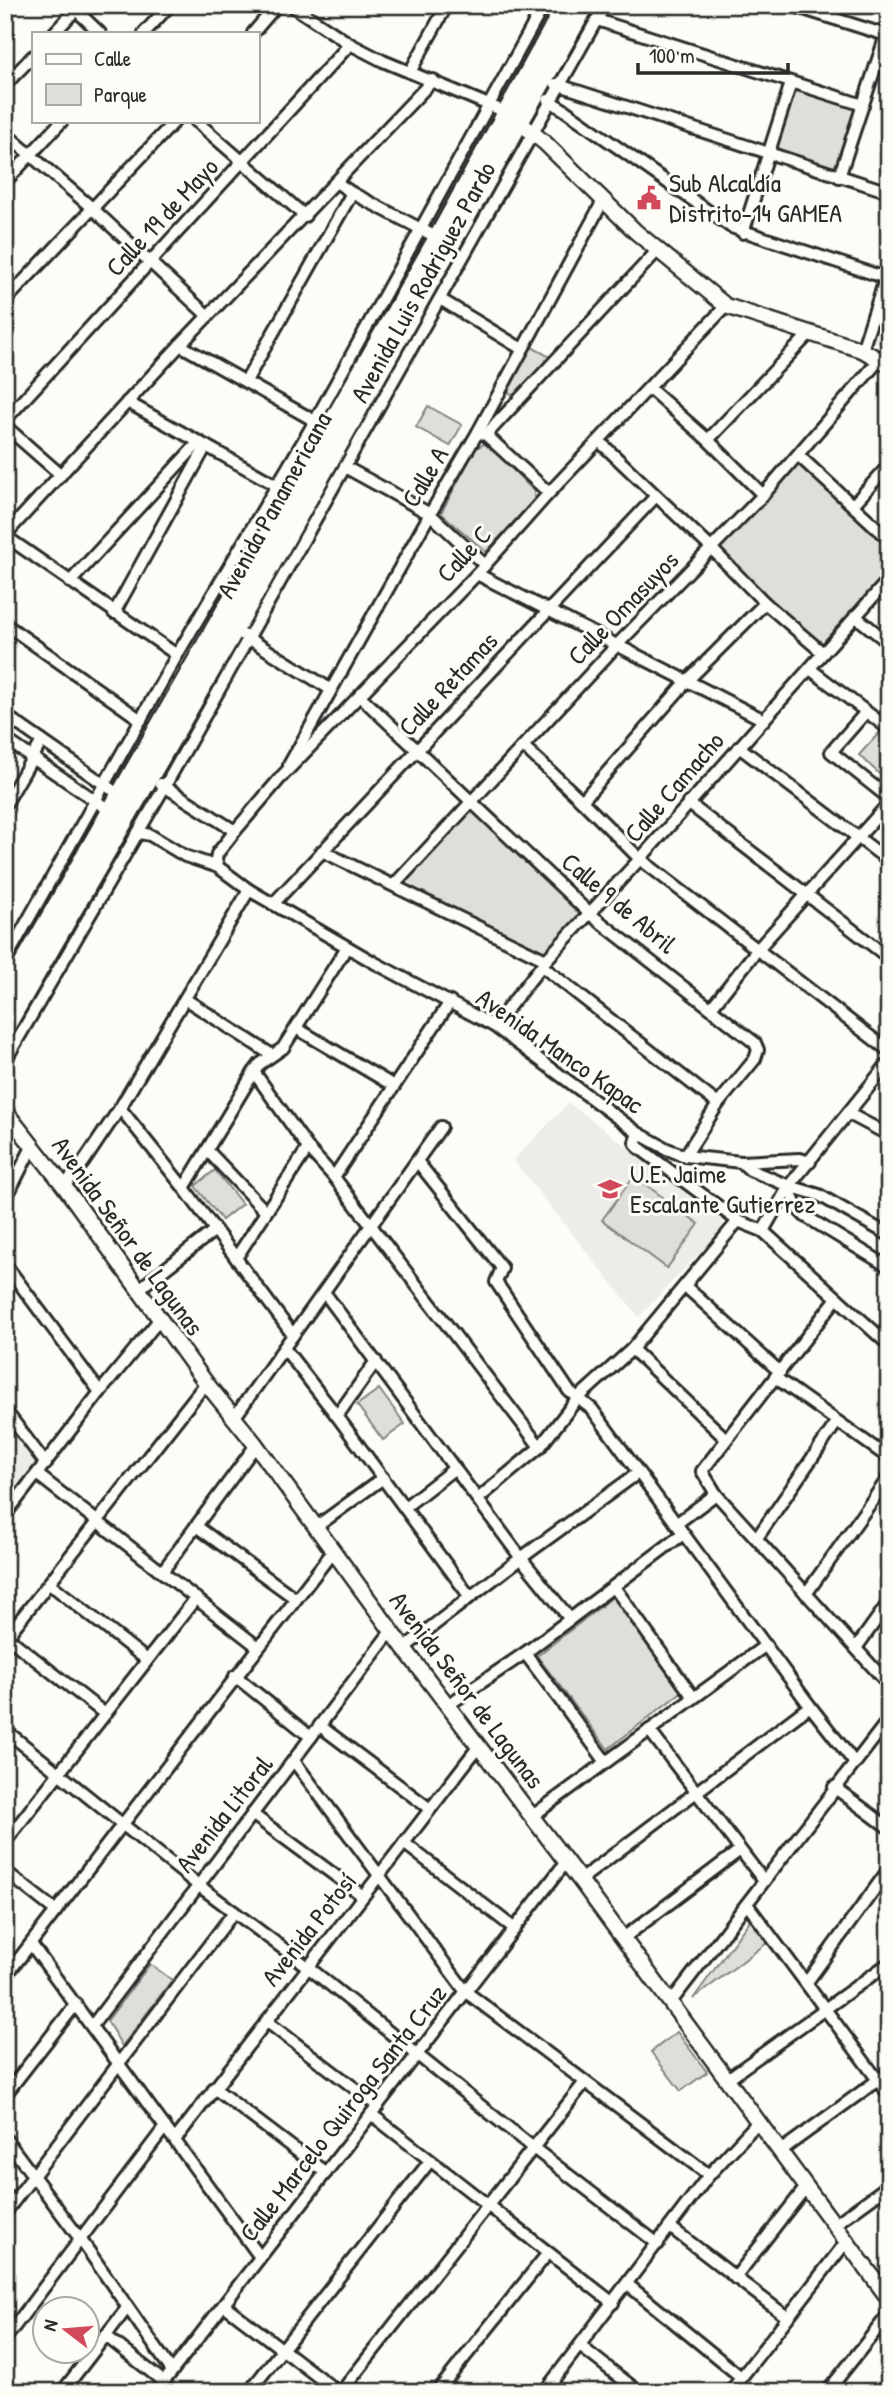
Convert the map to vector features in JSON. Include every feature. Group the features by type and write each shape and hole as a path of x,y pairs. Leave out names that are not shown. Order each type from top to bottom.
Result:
{"highway":[{"name":"Avenida Panamericana","path":"545,86 566,5"},
{"name":"Avenida Panamericana","path":"5,997 438,238 514,117 545,86 585,5"},
{"name":"Avenida Panamericana","path":"120,795 157,781 241,634 514,117"},
{"name":"Avenida Panamericana","path":"5,1027 111,811"}],"street":[{"path":"145,32 170,5"},
{"path":"254,32 277,5"},
{"path":"291,5 350,44 514,117 658,250 726,306 862,350 885,362"},
{"path":"410,72 447,5"},
{"name":"Avenida Panamericana","path":"5,961 111,811 120,795 141,720 315,421 544,5"},
{"path":"605,5 597,20 863,106"},
{"path":"791,5 815,9 887,36 839,177"},
{"path":"55,32 78,8 99,32"},
{"name":"Avenida Luis Rodriguez Pardo","path":"241,634 345,467 534,133 545,86 597,20"},
{"name":"Calle 19 de Mayo","path":"5,419 350,44"},
{"path":"5,85 32,57"},
{"path":"514,60 731,227 743,233 888,275 862,350"},
{"path":"5,65 16,75"},
{"path":"177,655 5,536 180,345 433,80"},
{"path":"743,233 791,83"},
{"path":"545,86 889,192"},
{"path":"5,183 61,122"},
{"path":"5,301 174,122"},
{"path":"197,122 305,216"},
{"path":"5,133 92,208 208,316"},
{"path":"337,182 352,193 438,238"},
{"path":"246,382 352,193"},
{"name":"Calle A","path":"282,776 430,513 482,433 522,349 604,199"},
{"path":"550,493 482,433 658,250"},
{"path":"440,299 522,349"},
{"name":"Calle C","path":"235,831 282,776 361,697 726,306"},
{"path":"708,440 810,333"},
{"path":"180,345 315,421"},
{"name":"Calle Omasuyos","path":"394,885 885,362"},
{"path":"649,388 708,440 763,495"},
{"path":"127,402 278,486"},
{"path":"5,426 61,475"},
{"path":"599,441 765,603 823,653"},
{"path":"70,582 202,444"},
{"path":"114,613 202,444"},
{"path":"799,456 889,539"},
{"path":"853,505 889,465"},
{"path":"345,467 430,513 481,569 548,611 764,720"},
{"name":"Calle Retamas","path":"273,904 656,496"},
{"name":"Calle Camacho","path":"494,1026 544,963 590,915 889,579"},
{"path":"582,801 688,680 765,603"},
{"path":"855,616 889,643"},
{"path":"5,624 141,720"},
{"path":"241,634 330,689"},
{"path":"810,669 889,729"},
{"name":"Calle 9 de Abril","path":"361,697 590,915 755,1043 758,1050 755,1059 718,1104 685,1156"},
{"path":"711,1008 757,950 889,801 831,752 866,712"},
{"path":"5,715 120,795"},
{"path":"5,739 111,811"},
{"path":"5,805 41,741"},
{"path":"524,747 640,859 889,1051"},
{"path":"739,747 889,861"},
{"path":"157,781 235,831 217,854 218,867"},
{"name":"Avenida Panamericana","path":"5,1061 133,839 157,781"},
{"path":"688,803 889,958"},
{"name":"Avenida Manco Kapac","path":"133,839 141,833 150,835 185,856 218,867 249,890 347,947 494,1026 638,1133 635,1142 638,1147 738,1221 763,1231 889,1345"},
{"path":"322,851 544,963 718,1104"},
{"path":"64,1186 120,1108 249,890"},
{"path":"184,1188 254,1072 260,1064 283,1048 347,947"},
{"path":"185,999 272,1055"},
{"path":"334,1177 450,1002"},
{"path":"296,1028 394,1086"},
{"path":"763,1231 789,1186 889,1062"},
{"path":"254,1072 308,1148 334,1177 540,1447"},
{"path":"120,1108 184,1188 293,1335"},
{"name":"Avenida Señor de Lagunas","path":"5,1111 64,1186 159,1320 256,1445 404,1648 887,2294"},
{"path":"849,1114 889,1135"},
{"path":"234,1418 441,1127"},
{"path":"638,1133 685,1156 741,1162 800,1159 810,1162"},
{"path":"5,1200 32,1147"},
{"path":"236,1258 308,1148"},
{"path":"207,1150 266,1212"},
{"path":"416,1161 502,1268 496,1282 569,1391 592,1409 854,1762"},
{"path":"741,1162 750,1170 819,1195 889,1235"},
{"path":"789,1186 796,1207 805,1216 889,1267"},
{"path":"479,1499 540,1447 577,1399 632,1349 738,1221"},
{"path":"139,1289 215,1230"},
{"path":"5,1264 100,1392"},
{"path":"685,1286 778,1375 837,1422 889,1458"},
{"path":"324,1292 570,1619"},
{"path":"837,1298 702,1471 716,1494 889,1685"},
{"path":"5,1515 159,1320"},
{"path":"284,1348 470,1597"},
{"path":"632,1349 726,1439"},
{"path":"337,1416 376,1361"},
{"path":"105,1714 6,1638 206,1383"},
{"path":"5,1410 47,1464"},
{"path":"757,1538 837,1422"},
{"path":"162,1572 256,1445"},
{"path":"405,1507 455,1468"},
{"path":"404,1648 638,1473"},
{"path":"38,1475 258,1647"},
{"path":"806,1594 889,1477"},
{"path":"316,1527 383,1478"},
{"path":"448,1705 525,1653 614,1587 716,1494"},
{"path":"196,1526 296,1599"},
{"path":"5,1977 334,1550"},
{"path":"49,1583 148,1660"},
{"path":"614,1587 693,1696"},
{"path":"5,1842 196,1598"},
{"path":"856,1648 889,1602"},
{"name":"Avenida Litoral","path":"92,2026 392,1630"},
{"path":"531,1817 766,1645"},
{"path":"525,1653 606,1762"},
{"path":"235,1676 312,1737"},
{"path":"580,1880 810,1706"},
{"path":"671,2002 889,1719"},
{"path":"320,1726 430,1808"},
{"path":"5,1730 198,1885 308,1967 417,2056 658,2244"},
{"path":"649,1730 764,1881"},
{"name":"Avenida Potosí","path":"175,2140 479,1746"},
{"path":"293,1761 466,1992 709,2175"},
{"path":"834,1787 889,1828"},
{"path":"252,1814 363,1896"},
{"path":"404,1843 515,1929"},
{"path":"622,1939 740,1850"},
{"name":"Calle Marcelo Quiroga Santa Cruz","path":"156,2392 566,1862"},
{"path":"807,1983 889,1869"},
{"path":"5,1871 56,1911"},
{"path":"747,1905 889,2095"},
{"path":"5,2213 234,1912"},
{"path":"32,1944 260,2257"},
{"path":"726,2080 889,1963"},
{"path":"5,2095 76,2004"},
{"path":"266,2021 374,2110 430,2161 613,2303"},
{"path":"779,2152 889,2071"},
{"path":"224,2305 340,2392 585,2082"},
{"path":"214,2088 326,2173"},
{"path":"544,2392 709,2175 758,2122"},
{"path":"5,2339 165,2127"},
{"path":"5,2138 32,2178 81,2240 172,2371"},
{"path":"249,2392 430,2161"},
{"path":"834,2225 889,2185"},
{"path":"735,2278 806,2187"},
{"path":"670,2227 787,2317"},
{"path":"730,2392 846,2242"},
{"path":"437,2392 548,2253"},
{"path":"627,2284 741,2377"},
{"path":"62,2392 127,2308"},
{"path":"827,2392 889,2314"},
{"path":"106,2336 164,2382"},
{"path":"580,2346 639,2392"}],"shaded area":[{"path":"889,289 889,351 875,342 872,334"},
{"name":"U.E. Jaime Escalante Gutierrez","path":"569,1103 722,1219 723,1228 639,1317 513,1160"},
{"path":"5,1418 40,1465 5,1508"}],"green space":[{"path":"798,90 852,107 856,112 836,169 776,151 793,92"},
{"path":"530,346 550,357 514,395 507,389"},
{"path":"428,406 462,425 450,446 416,427"},
{"path":"486,443 534,491 534,500 486,552 441,513 476,448"},
{"path":"799,460 889,549 889,572 819,648 716,549"},
{"path":"880,732 889,740 889,783 859,755"},
{"path":"472,810 581,914 544,956 401,886"},
{"path":"215,1170 242,1204 222,1220 195,1186"},
{"path":"634,1176 699,1224 667,1268 602,1220"},
{"path":"379,1389 405,1424 383,1440 357,1405"},
{"path":"613,1597 684,1690 608,1749 537,1656"},
{"path":"750,1920 768,1942 693,1999"},
{"path":"150,1964 172,1980 122,2046 107,2021"},
{"path":"677,2032 707,2072 681,2091 651,2052"}],"place":[{"name":"Sub Alcaldía Distrito-14 GAMEA","path":"649,198"},
{"name":"U.E. Jaime Escalante Gutierrez","path":"610,1189"}]}
